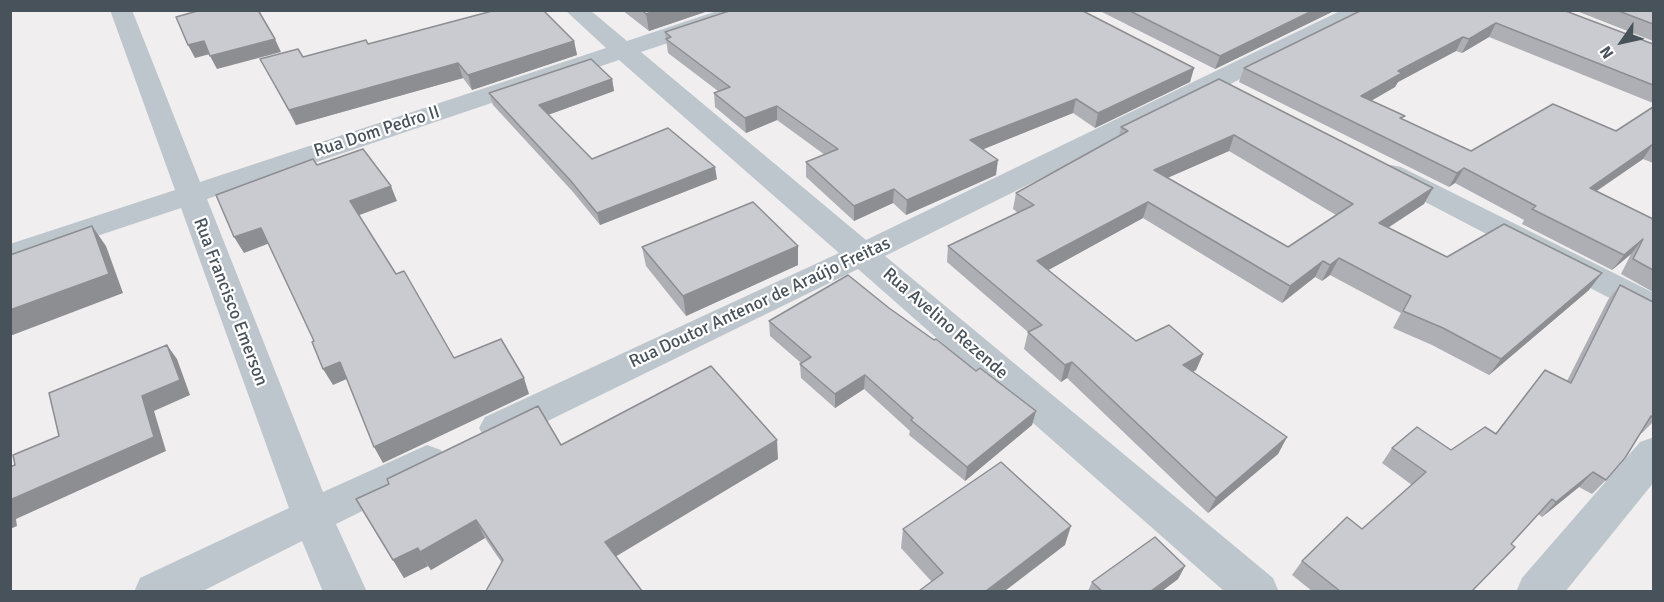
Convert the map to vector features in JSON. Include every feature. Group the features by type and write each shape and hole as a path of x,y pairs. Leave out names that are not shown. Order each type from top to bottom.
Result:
{"street":[{"name":"Rua Francisco Emerson","path":"121,10 312,516 345,591"},
{"name":"Rua Avelino Rezende","path":"576,10 1257,591"},
{"name":"Rua Dom Pedro II","path":"10,255 744,10"},
{"name":"Rua Doutor Antenor de Araújo Freitas","path":"156,591 863,254 1361,10"},
{"path":"1184,67 1246,99"},
{"path":"1371,163 1653,308"},
{"path":"1538,591 1653,453"}],"building":[{"path":"201,10 258,10 275,39 210,56 204,41 188,45 176,17"},
{"path":"496,10 543,10 574,41 468,75 458,63 289,110 260,59 298,49 303,57 366,40 368,44"},
{"path":"642,10 657,10 646,14"},
{"path":"732,10 1081,10 1194,68 1098,113 1076,99 970,140 998,160 907,200 894,189 854,206 806,162 838,149 777,106 745,118 714,93 730,87 666,39 671,37 665,32"},
{"path":"1128,10 1314,10 1220,56"},
{"path":"1362,10 1563,10 1653,44 1653,85 1496,23 1469,39 1463,37 1398,71 1402,73 1361,96 1405,116 1400,118 1471,151 1553,104 1616,131 1653,107 1653,144 1590,188 1653,219 1653,270 1633,259 1643,239 1624,255 1532,209 1536,206 1464,168 1457,173 1244,68"},
{"path":"1616,10 1653,10 1653,24"},
{"path":"591,59 612,79 539,105 592,159 668,128 715,167 597,213 570,180 489,93"},
{"path":"1219,79 1433,188 1379,223 1447,257 1504,224 1602,273 1501,359 1443,328 1403,311 1411,296 1339,258 1330,265 1323,261 1290,286 1148,202 1037,261 1136,341 1169,325 1203,354 1183,365 1287,437 1216,498 1072,362 1065,365 1028,332 1042,325 948,246 1034,205 1016,193 1128,131 1121,127","holes":["1234,135 1353,204 1288,247 1154,170"]},
{"path":"363,149 391,186 350,201 396,274 404,271 454,358 501,339 524,378 374,447 340,362 323,369 312,342 314,341 261,228 234,237 216,195 313,159 317,165"},
{"path":"753,202 798,246 683,296 642,247"},
{"path":"92,226 109,274 10,310 10,255"},
{"path":"848,275 976,371 980,368 1036,411 967,467 911,420 913,418 865,375 835,394 800,364 811,357 769,321"},
{"path":"1620,285 1653,302 1653,417 1651,416 1625,458 1606,480 1593,472 1556,502 1552,499 1511,544 1515,547 1472,591 1340,591 1302,561 1347,517 1362,529 1426,472 1392,448 1417,427 1451,450 1485,427 1496,434 1545,370 1571,383"},
{"path":"167,345 180,380 142,396 154,437 10,500 10,467 15,465 13,455 59,436 49,393"},
{"path":"711,366 777,440 605,542 642,591 486,591 503,560 476,520 420,552 418,548 393,560 356,499 389,484 387,479 538,406 561,445"},
{"path":"1001,462 1071,526 986,591 919,591 943,573 903,529"},
{"path":"1155,537 1185,566 1151,591 1102,591 1092,582"}]}
